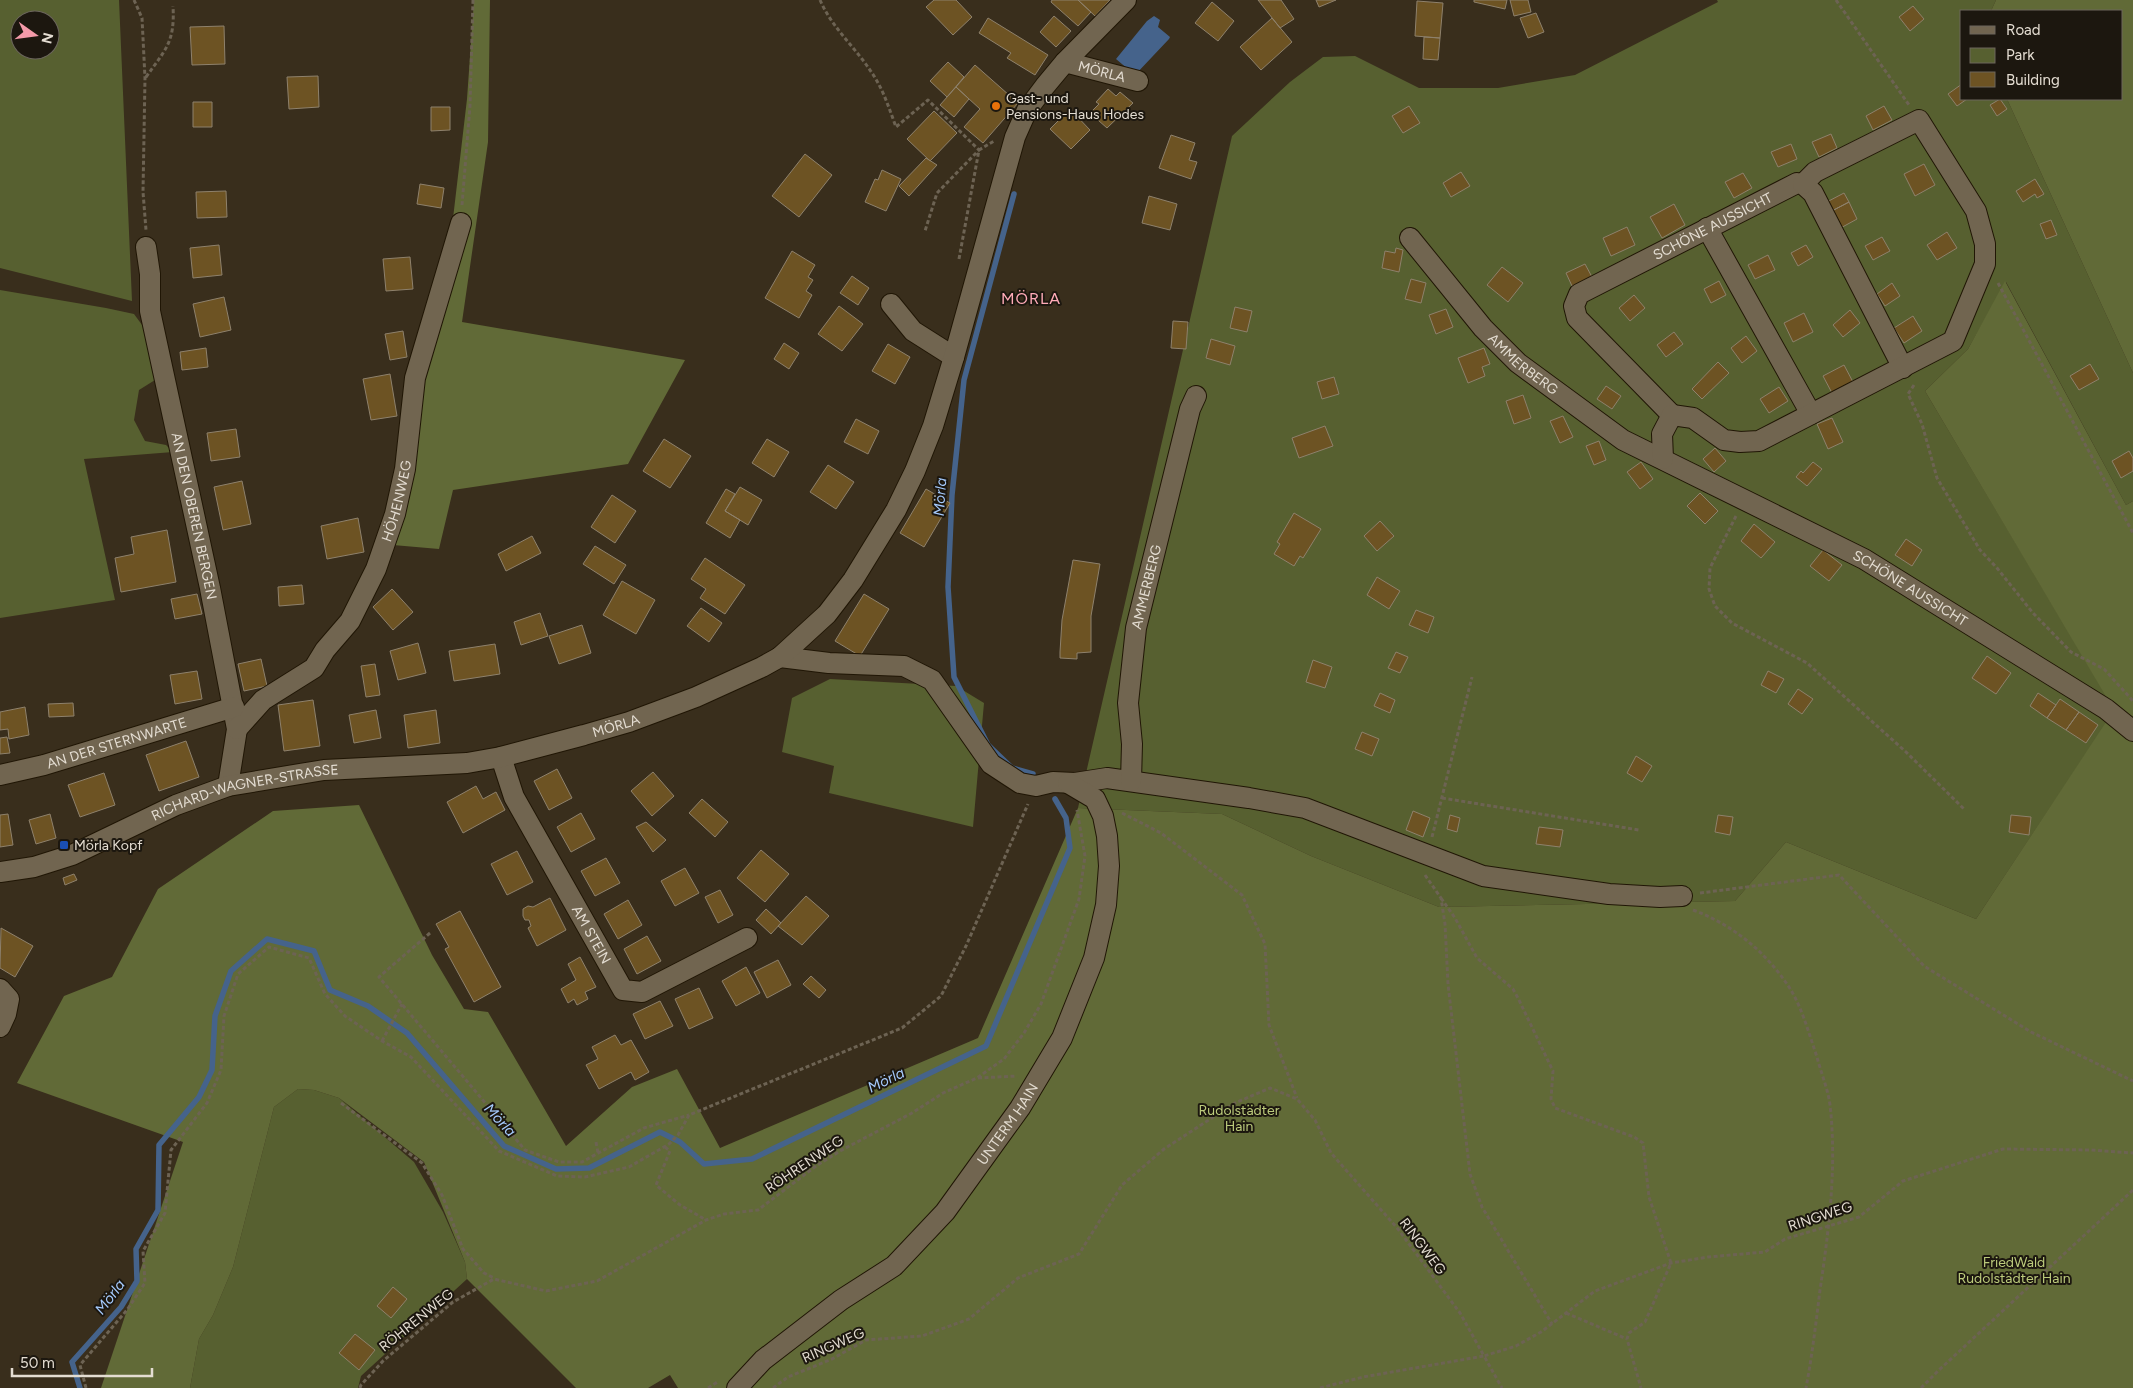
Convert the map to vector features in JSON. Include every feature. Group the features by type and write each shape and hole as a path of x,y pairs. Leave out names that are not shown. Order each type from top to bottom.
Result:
{"street":[{"name":"MÖRLA","path":"500,757 584,735 657,712 743,676 780,657 808,633 837,601 853,580 896,510 915,471 932,426 954,357 1015,137 1027,110 1065,62 1126,0"},
{"name":"MÖRLA","path":"1065,62 1138,81"},
{"path":"1663,459 1662,434 1672,415 1693,418 1724,440 1740,442 1759,441 1811,414 1910,373 1953,341 1985,264 1985,244 1976,211 1919,120 1815,172 1803,184 1813,192 1910,373"},
{"name":"SCHÖNE AUSSICHT","path":"1672,415 1577,318 1574,306 1579,294 1797,183 1803,184"},
{"name":"HÖHENWEG","path":"237,730 263,700 314,668 325,650 350,621 376,569 395,514 406,469 409,423 418,369 461,223"},
{"path":"1707,228 1811,414"},
{"name":"AMMERBERG","path":"1410,238 1483,328 1518,363 1624,440 1663,459"},
{"name":"AN DEN OBEREN BERGEN","path":"146,246 150,274 150,311 234,707 237,730 228,786"},
{"path":"891,304 913,330 954,357"},
{"name":"AMMERBERG","path":"1131,781 1132,744 1128,703 1136,628 1190,409 1196,396"},
{"name":"SCHÖNE AUSSICHT","path":"1663,459 1864,558 2106,709 2133,731"},
{"path":"780,657 829,663 904,666 932,680 991,764 1020,783 1036,786 1053,782 1068,783 1107,778 1305,808 1483,876 1609,894 1660,897 1685,902"},
{"name":"AN DER STERNWARTE","path":"0,775 44,765 234,707"},
{"name":"RICHARD-WAGNER-STRASSE","path":"0,872 34,866 72,855 176,805 228,786 324,770 467,763 500,757"},
{"name":"AM STEIN","path":"500,757 514,797 623,990 642,992 747,938"},
{"path":"1068,783 1095,799"},
{"name":"UNTERM HAIN","path":"737,1388 763,1360 841,1300 894,1266 945,1212 1038,1081 1062,1038 1094,958 1106,906 1109,866 1107,836 1103,816 1095,799"},
{"path":"0,989 9,999 6,1014 0,1027"}],"path":[{"path":"134,0 142,18 145,78 143,192 146,246"},
{"path":"461,223 470,106 472,0"},
{"path":"820,0 827,16 873,74 887,102 896,127 928,100 979,150"},
{"path":"1836,0 1919,120"},
{"path":"145,78 166,50 172,38 174,27 173,6"},
{"path":"925,231 936,193 979,150 992,143"},
{"path":"958,267 979,150"},
{"path":"1985,264 2005,294 2133,533"},
{"path":"1910,373 1908,394 1922,424 1937,478 1980,550 2033,613 2071,652 2104,669 2133,702"},
{"path":"1744,499 1710,568 1709,589 1715,606 1732,623 1807,663 1906,752 1964,809"},
{"path":"1428,854 1472,677"},
{"name":"RÖHRENWEG","path":"360,1388 383,1360 453,1302 494,1278 546,1291 597,1281 706,1220 724,1214 758,1210 816,1166 840,1151 912,1113 943,1093 977,1078 1004,1059 1024,1033 1041,1004 1079,899 1085,856 1078,813 1068,783"},
{"path":"430,934 379,977 525,1150 559,1162 582,1162 644,1128 688,1115 902,1028 941,996 966,946 1036,786"},
{"path":"1442,798 1639,830"},
{"path":"1095,799 1161,833 1242,895 1265,944 1269,1025 1297,1099"},
{"path":"1404,845 1455,918 1477,958 1507,984 1518,998 1553,1071 1550,1099 1555,1108 1634,1137 1643,1143 1650,1197 1671,1263 1645,1322 1629,1333 1627,1339 1641,1388"},
{"path":"1685,902 1840,875 1924,966 2031,1032 2133,1081"},
{"path":"1441,898 1445,924 1448,984 1470,1174 1482,1207 1552,1324"},
{"path":"1685,902 1716,918 1745,938 1769,961 1790,988 1807,1028 1830,1103 1832,1145 1828,1227 1806,1388"},
{"path":"86,1388 80,1365 127,1310 145,1283 143,1251 165,1213 171,1150 207,1102 221,1070 224,1016 238,974 269,947 309,958 325,994 345,1016 382,1041 411,1057 500,1151 557,1176 585,1177 630,1167 670,1144 678,1135 688,1115"},
{"path":"382,1041 388,1026 402,1004"},
{"path":"977,1078 1022,1077"},
{"name":"RINGWEG","path":"773,1388 788,1377 832,1359 866,1340 922,1336 968,1319 1018,1278 1079,1254 1122,1185 1164,1149 1235,1103 1270,1088 1297,1099 1315,1120 1331,1153 1398,1230 1455,1306 1484,1356 1516,1346 1542,1332 1595,1291 1671,1263 1708,1257 1765,1252 1785,1239 1859,1217 1903,1180 2003,1149 2091,1150 2133,1153"},
{"path":"341,1103 422,1163 442,1195 463,1249 484,1273 494,1278"},
{"path":"596,1142 598,1153"},
{"path":"664,1147 670,1150 656,1185 680,1205 706,1220"},
{"path":"1922,1388 2133,1190"},
{"path":"1566,1313 1627,1339"},
{"path":"1320,1388 1364,1377 1484,1356 1502,1388"}],"green space":[{"path":"0,0 119,0 132,301 0,268"},
{"path":"474,0 490,0 488,142 462,322 685,360 628,464 453,490 439,549 393,545 452,227 467,99"},
{"path":"1717,0 1996,0 1991,10 1960,10 1960,100 2007,100 2133,373 2133,501 2126,505 2006,282 1968,349 1925,391 2115,710 1976,919 1786,842 1735,901 1439,907 1311,856 1222,814 1078,808 1232,136 1290,82 1323,57 1355,56 1419,88 1498,88 1575,75 1718,2"},
{"path":"1996,0 2133,0 2133,373 2007,100 2123,100 2123,10 1991,10"},
{"name":"Rudolstädter Hain","path":"2005,281 2126,505 2133,501 2133,1388 678,1388 670,1375 648,1388 576,1388 467,1279 465,1262 424,1162 339,1098 314,1090 298,1089 274,1107 233,1267 213,1315 199,1339 190,1388 101,1388 183,1142 17,1083 64,996 112,977 158,889 273,811 359,805 432,955 464,1009 488,1012 566,1146 632,1087 677,1069 720,1148 978,1038 1078,808 1222,814 1311,856 1439,907 1735,901 1786,842 1976,919 2114,710 1925,391 1968,349"},
{"path":"0,290 134,314 145,329 155,380 139,390 134,420 145,441 166,445 173,452 84,459 115,600 0,618"},
{"path":"830,679 956,686 984,703 973,827 829,793 834,766 782,752 792,698"},
{"path":"298,1089 314,1090 339,1098 414,1162 443,1212 465,1262 467,1279 361,1376 358,1388 190,1388 199,1339 213,1315 233,1267 274,1107"}],"water":[{"path":"1154,16 1160,20 1158,27 1170,37 1135,75 1116,59 1147,21"}],"building":[{"path":"934,0 956,0 972,17 953,35 926,7"},
{"path":"1052,0 1078,0 1091,12 1078,26 1051,2"},
{"path":"1078,0 1110,0 1095,16"},
{"path":"1258,0 1281,0 1294,19 1280,28"},
{"path":"1316,0 1336,0 1319,7"},
{"path":"1474,0 1507,0 1505,9 1474,2"},
{"path":"1510,0 1528,0 1531,12 1514,16"},
{"path":"1417,1 1443,3 1440,38 1415,36"},
{"path":"1212,2 1234,21 1218,41 1195,23"},
{"path":"1913,6 1924,19 1910,31 1899,17"},
{"path":"1536,13 1544,32 1528,38 1520,18"},
{"path":"1054,16 1071,31 1056,47 1040,32"},
{"path":"988,18 1048,55 1035,75 1007,58 1011,53 979,33"},
{"path":"1272,18 1292,42 1261,70 1240,47"},
{"path":"224,26 225,64 192,65 190,27"},
{"path":"1424,37 1440,38 1438,60 1423,59"},
{"path":"948,62 964,77 947,97 930,81"},
{"name":"Gast- und Pensions-Haus Hodes","path":"975,65 1018,103 983,143 964,127 980,109 956,87"},
{"path":"318,76 319,107 289,109 287,77"},
{"path":"1960,85 1960,100 1966,100 1957,106 1948,94"},
{"path":"956,87 969,99 954,117 940,105"},
{"path":"1108,89 1116,96 1120,92 1133,103 1107,128 1090,113 1099,104 1096,102"},
{"path":"2001,100 2007,109 1997,116 1990,105"},
{"path":"193,102 212,102 212,127 193,127"},
{"path":"1409,106 1420,123 1403,133 1392,116"},
{"path":"1884,106 1892,120 1873,130 1866,116"},
{"path":"431,107 450,107 450,130 431,131"},
{"path":"1070,109 1090,130 1071,149 1050,129"},
{"path":"934,111 957,133 930,161 907,139"},
{"path":"1831,134 1837,148 1819,157 1812,142"},
{"path":"1171,135 1195,143 1189,160 1197,162 1191,179 1159,168"},
{"path":"1791,144 1797,159 1778,167 1771,152"},
{"path":"805,154 832,175 799,217 772,196"},
{"path":"926,158 937,165 909,196 899,186"},
{"path":"1924,164 1935,185 1915,196 1904,174"},
{"path":"882,170 901,179 886,211 865,202 875,179 878,180"},
{"path":"1461,172 1470,186 1451,197 1443,183"},
{"path":"1743,173 1752,188 1734,198 1725,182"},
{"path":"2035,179 2044,194 2037,198 2035,194 2023,202 2016,191"},
{"path":"420,184 444,188 441,208 417,204"},
{"path":"226,191 227,217 197,218 196,192"},
{"path":"1844,193 1849,202 1828,213 1823,204"},
{"path":"1149,196 1177,204 1170,230 1142,223"},
{"path":"1849,202 1857,219 1837,230 1828,213"},
{"path":"1674,204 1685,225 1662,238 1650,217"},
{"path":"2051,220 2057,235 2046,239 2040,224"},
{"path":"1627,227 1635,245 1611,256 1603,238"},
{"path":"1947,232 1957,248 1937,260 1927,245"},
{"path":"1882,237 1890,251 1873,260 1865,246"},
{"path":"219,245 222,275 193,278 190,248"},
{"path":"1806,245 1813,257 1798,266 1791,253"},
{"path":"1396,248 1403,250 1399,272 1382,268 1385,251 1395,253"},
{"path":"792,251 815,265 808,277 813,280 806,291 812,295 799,318 765,298"},
{"path":"1768,255 1775,270 1755,279 1748,265"},
{"path":"410,257 413,289 386,291 383,259"},
{"path":"1585,264 1592,277 1572,286 1566,273"},
{"path":"1502,267 1523,283 1508,302 1487,285"},
{"path":"852,276 869,288 858,305 840,293"},
{"path":"1411,279 1426,283 1421,303 1405,299"},
{"path":"1719,281 1726,295 1711,303 1704,289"},
{"path":"1892,283 1900,296 1885,306 1877,294"},
{"path":"1634,295 1645,308 1630,321 1619,308"},
{"path":"224,297 231,330 200,337 193,304"},
{"path":"839,306 863,324 842,351 818,334"},
{"path":"1235,307 1252,311 1247,332 1230,328"},
{"path":"1446,309 1453,327 1436,334 1429,315"},
{"path":"1850,310 1860,323 1843,337 1833,325"},
{"path":"1804,313 1813,332 1793,342 1784,323"},
{"path":"1913,316 1922,331 1904,343 1894,328"},
{"path":"1173,321 1188,322 1186,349 1171,348"},
{"path":"403,331 407,357 390,360 385,334"},
{"path":"1674,332 1683,344 1666,357 1657,345"},
{"path":"1746,336 1757,351 1742,363 1731,348"},
{"path":"1211,339 1235,346 1230,365 1206,358"},
{"path":"784,343 799,353 789,369 774,359"},
{"path":"888,344 910,357 895,384 872,371"},
{"path":"206,348 208,367 182,370 180,352"},
{"path":"1484,348 1490,364 1482,367 1485,376 1468,383 1458,358"},
{"path":"1718,362 1729,373 1702,399 1692,389"},
{"path":"2090,364 2099,379 2079,390 2070,376"},
{"path":"1844,365 1853,382 1832,393 1823,376"},
{"path":"390,374 397,416 371,420 363,379"},
{"path":"1334,377 1339,394 1322,399 1317,382"},
{"path":"1606,386 1621,396 1612,409 1597,399"},
{"path":"1779,387 1788,401 1769,413 1760,399"},
{"path":"1523,395 1531,418 1514,424 1506,401"},
{"path":"1563,416 1573,437 1560,443 1550,421"},
{"path":"1832,418 1843,442 1828,449 1817,424"},
{"path":"856,419 879,431 868,454 844,442"},
{"path":"1325,426 1333,446 1299,458 1292,438"},
{"path":"236,429 240,457 211,461 207,433"},
{"path":"664,439 691,456 670,488 643,471"},
{"path":"767,439 789,452 774,477 752,463"},
{"path":"1599,441 1606,460 1594,465 1586,446"},
{"path":"1715,448 1726,461 1714,472 1703,459"},
{"path":"2129,451 2133,458 2133,471 2121,478 2112,461"},
{"path":"1641,462 1653,479 1640,489 1627,472"},
{"path":"1813,462 1822,469 1807,486 1796,477 1801,471 1803,473"},
{"path":"828,465 854,482 836,509 810,492"},
{"path":"242,481 251,524 223,530 214,487"},
{"path":"740,487 762,500 748,525 725,511"},
{"path":"726,489 735,494 725,511 740,520 730,538 706,523"},
{"path":"926,489 950,503 924,547 900,533"},
{"path":"1700,493 1718,511 1705,524 1687,506"},
{"path":"612,495 636,511 615,543 591,527"},
{"path":"1294,513 1321,529 1303,558 1300,556 1294,566 1274,554 1280,544 1277,542"},
{"path":"358,518 364,552 327,559 321,526"},
{"path":"1380,521 1394,536 1377,551 1364,536"},
{"path":"1754,524 1775,542 1761,558 1741,541"},
{"path":"167,530 176,582 121,592 115,558 134,554 131,537"},
{"path":"532,536 541,553 506,571 498,554"},
{"path":"1906,539 1922,550 1912,566 1895,555"},
{"path":"595,546 626,565 614,584 583,564"},
{"path":"1823,550 1842,565 1829,581 1810,566"},
{"path":"705,558 745,585 725,614 700,598 706,589 691,579"},
{"path":"1073,560 1100,564 1091,616 1091,652 1077,653 1077,659 1060,658 1062,620"},
{"path":"1377,577 1400,591 1389,609 1367,595"},
{"path":"622,581 655,600 636,634 603,615"},
{"path":"302,585 304,604 279,606 278,587"},
{"path":"392,589 413,612 393,630 373,607"},
{"path":"197,594 202,614 175,619 171,599"},
{"path":"864,594 889,609 860,656 835,641"},
{"path":"701,608 722,623 709,642 687,626"},
{"path":"1416,610 1434,617 1428,633 1409,625"},
{"path":"540,613 548,636 521,645 514,622"},
{"path":"582,625 591,653 559,664 549,636"},
{"path":"418,643 426,673 398,680 390,651"},
{"path":"495,644 500,674 454,681 449,651"},
{"path":"1396,652 1408,657 1400,673 1388,668"},
{"path":"1987,656 2011,673 1996,694 1972,678"},
{"path":"261,659 267,686 244,691 238,664"},
{"path":"1313,660 1332,667 1325,688 1306,682"},
{"path":"375,664 380,695 366,697 361,666"},
{"path":"197,671 202,699 175,704 170,675"},
{"path":"1768,671 1784,679 1776,693 1761,685"},
{"path":"1798,689 1813,699 1802,714 1788,704"},
{"path":"1380,693 1395,700 1390,713 1374,706"},
{"path":"2038,693 2056,705 2047,718 2030,706"},
{"path":"2060,699 2079,712 2066,730 2047,718"},
{"path":"313,700 320,746 284,751 278,705"},
{"path":"73,703 74,716 49,717 48,704"},
{"path":"25,707 29,735 9,739 8,729 0,730 0,712"},
{"path":"376,710 381,738 354,743 349,715"},
{"path":"436,710 440,743 408,748 404,715"},
{"path":"2079,712 2098,725 2086,743 2066,730"},
{"path":"1362,732 1379,739 1372,756 1355,749"},
{"path":"7,737 10,753 0,754 0,738"},
{"path":"186,741 199,777 159,791 146,755"},
{"path":"1636,756 1652,766 1642,782 1627,773"},
{"path":"557,769 572,798 549,810 534,781"},
{"path":"653,772 674,796 652,816 631,791"},
{"path":"104,773 115,805 80,817 68,785"},
{"path":"476,786 483,799 496,792 505,810 463,833 447,802"},
{"path":"702,799 728,822 715,837 689,813"},
{"path":"1413,811 1430,818 1423,837 1406,830"},
{"path":"581,813 595,839 571,852 557,827"},
{"path":"8,814 13,845 0,847 0,815"},
{"path":"50,814 56,838 36,844 29,820"},
{"path":"1450,815 1460,818 1457,832 1447,829"},
{"path":"1718,815 1733,817 1730,835 1715,832"},
{"path":"2011,815 2031,817 2029,835 2009,832"},
{"path":"646,822 666,840 653,852 636,827"},
{"path":"1539,827 1563,830 1560,847 1536,844"},
{"path":"761,850 789,874 765,902 737,878"},
{"path":"517,851 533,882 507,895 491,864"},
{"path":"606,858 620,883 595,896 581,871"},
{"path":"685,868 699,893 675,906 661,881"},
{"path":"74,874 77,880 65,885 63,878"},
{"path":"720,890 733,915 718,923 705,897"},
{"path":"806,896 829,916 802,945 778,926"},
{"path":"550,898 566,930 537,946 528,928 531,926 529,920 525,920 523,916 523,909 528,906 533,907"},
{"path":"628,900 642,925 618,939 604,914"},
{"path":"766,909 781,923 771,934 756,920"},
{"path":"460,911 501,987 474,1002 445,949 449,947 436,924"},
{"path":"1,928 33,946 15,977 0,968"},
{"path":"647,936 661,961 637,974 624,949"},
{"path":"580,957 596,987 585,992 588,999 577,1005 574,999 568,1003 561,989 576,980 568,964"},
{"path":"778,960 791,985 767,998 754,972"},
{"path":"746,967 760,993 736,1006 722,981"},
{"path":"811,976 826,990 819,998 803,984"},
{"path":"699,988 713,1018 689,1029 675,999"},
{"path":"660,1001 673,1026 645,1039 633,1014"},
{"path":"615,1035 621,1045 631,1040 649,1072 635,1080 631,1072 599,1089 586,1065 598,1059 592,1047"},
{"path":"393,1287 407,1299 391,1318 377,1306"},
{"path":"355,1334 375,1350 359,1370 339,1353"}],"waterway":[{"name":"Mörla","path":"1014,194 964,380 952,495 948,587 954,677 988,745 1012,768 1033,774"},
{"name":"Mörla","path":"80,1388 72,1362 121,1307 137,1281 136,1249 158,1210 159,1145 199,1097 212,1070 215,1016 231,971 267,939 314,951 330,990 368,1006 407,1033 504,1146 556,1169 589,1168 660,1132 680,1142 704,1164 752,1159 986,1046 1070,848 1066,818 1055,799"}],"place":[{"name":"Gast- und Pensions-Haus Hodes","path":"996,106"},
{"name":"Mörla Kopf","path":"64,845"}],"district":[{"name":"MÖRLA","path":"1031,298"}],"park label":[{"name":"FriedWald Rudolstädter Hain","path":"2014,1270"}]}
